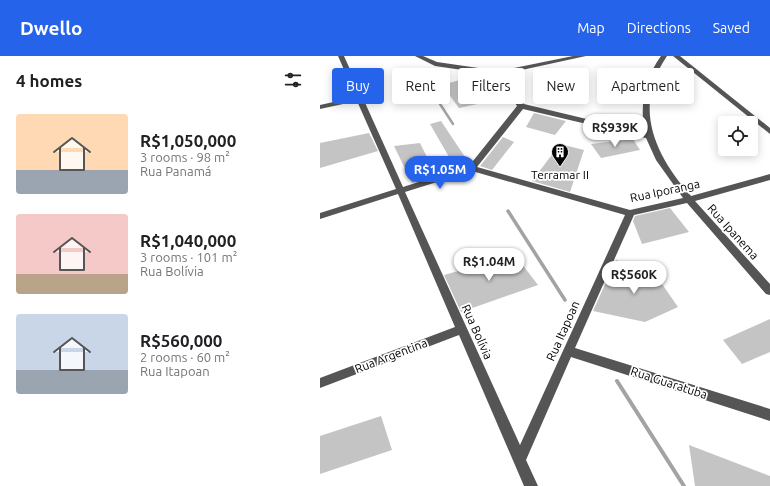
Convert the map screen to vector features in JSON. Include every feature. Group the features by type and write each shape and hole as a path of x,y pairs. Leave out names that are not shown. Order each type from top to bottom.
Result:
{"street":[{"name":"Rua Bolívia","path":"341,56 346,68"},
{"path":"418,56 435,64 463,68"},
{"path":"524,68 583,56"},
{"name":"Rua Ipanema","path":"664,56 659,62 649,87 646,121 649,136 664,166 689,200 770,291"},
{"path":"676,56 770,132"},
{"path":"320,107 333,104"},
{"name":"Rua Bolívia","path":"363,104 531,486"},
{"path":"320,216 401,192 472,168 521,106 649,136"},
{"name":"Rua Iporanga","path":"472,168 630,213 689,200 770,176"},
{"name":"Rua Itapoan","path":"520,461 630,213"},
{"name":"Rua Argentina","path":"320,383 462,329"},
{"name":"Rua Guaratuba","path":"568,351 770,416"}],"building":[{"path":"458,80 458,104 478,104 459,108 450,96 450,83"},
{"path":"534,113 566,121 555,135 526,127"},
{"path":"441,121 469,163 468,165 456,169 430,124"},
{"path":"369,133 378,151 320,168 320,143"},
{"path":"503,137 514,142 492,170 480,166"},
{"path":"633,139 640,150 601,158 591,144"},
{"path":"420,143 436,175 412,183 394,146"},
{"name":"Terramar II","path":"560,144 584,150 570,192 532,181"},
{"path":"670,208 689,232 642,244 633,221 635,216"},
{"path":"515,255 538,285 461,312 444,275"},
{"path":"616,260 655,274 678,307 645,322 593,311"},
{"path":"770,319 770,352 742,364 723,340"},
{"path":"381,416 392,450 320,474 320,436"},
{"path":"689,445 770,476 770,486 695,486"}],"waterway":[{"path":"440,104 453,124"},
{"path":"508,211 565,300"},
{"path":"617,381 684,486"}],"place":[{"name":"Terramar II","path":"560,167"}]}
